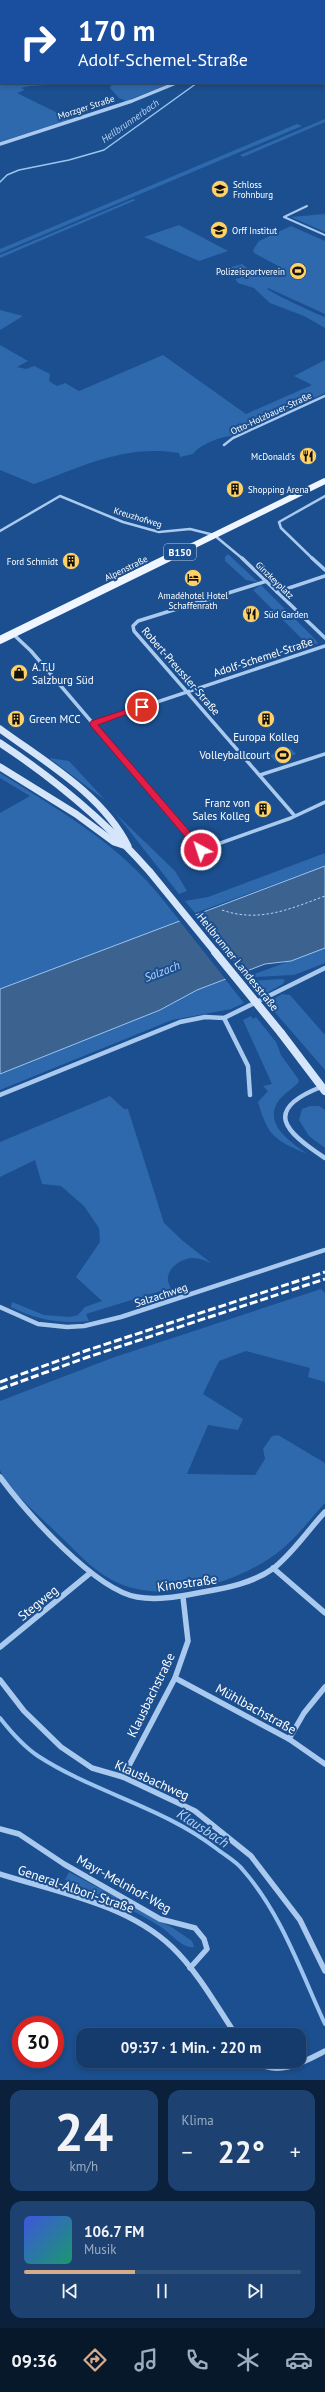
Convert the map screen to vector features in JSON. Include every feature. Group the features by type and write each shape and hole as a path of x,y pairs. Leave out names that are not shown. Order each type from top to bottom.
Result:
{"main road":[{"name":"Alpenstraße","path":"0,640 325,481"},
{"name":"Hellbrunner Landesstraße","path":"0,729 72,781 97,804 120,830 131,850"},
{"name":"Hellbrunner Landesstraße","path":"0,742 73,796 131,850 324,1087"},
{"name":"Hellbrunner Landesstraße","path":"0,767 76,814 114,842 131,850"}],"street":[{"name":"Morzger Straße","path":"0,144 132,101 174,84"},
{"path":"307,206 284,217 325,235"},
{"name":"Otto-Holzbauer-Straße","path":"224,444 233,438 325,396"},
{"name":"Kreuzhofweg","path":"0,530 60,496 123,522 159,532 190,529 214,535"},
{"path":"325,496 279,522 281,528 325,570"},
{"name":"Ginzkeyplatz","path":"214,535 231,548 325,638"},
{"path":"277,592 325,576"},
{"name":"Robert-Preussler-Straße","path":"266,581 138,621 133,626 134,631 294,815"},
{"path":"13,634 28,647 201,850 325,802"},
{"name":"Adolf-Schemel-Straße","path":"94,723 325,646"},
{"path":"260,775 325,754"},
{"path":"0,1095 180,1022 205,1017 224,1018 325,968"},
{"path":"224,1018 248,1066 250,1076 250,1095"},
{"path":"324,1087 294,1100 287,1108 284,1117 287,1127 296,1138 325,1158"},
{"name":"Salzachweg","path":"0,1307 38,1324 53,1327 84,1326 135,1313 302,1259 325,1250"},
{"name":"Kinostraße","path":"0,1477 18,1500 89,1574 102,1584 128,1596 142,1599 184,1597 232,1587 273,1568 325,1512"},
{"path":"273,1568 325,1613"},
{"name":"Stegweg","path":"0,1647 89,1574"},
{"name":"Klausbachstraße","path":"123,1777 175,1678 188,1641 184,1597"},
{"name":"Mühlbachstraße","path":"175,1678 289,1739 325,1764"},
{"name":"Klausbachweg","path":"0,1680 24,1711 61,1747 92,1768 123,1777 195,1811 251,1856 300,1920 325,1971"},
{"path":"289,1739 304,1713 325,1687"},
{"name":"Mayr-Melnhof-Weg","path":"0,1829 19,1834 64,1864 160,1919 174,1924 191,1924 204,1938 206,1948 200,1959 190,1968"},
{"name":"General-Albori-Straße","path":"0,1874 89,1902 133,1920 161,1938 190,1968 231,2028"},
{"path":"306,2060 325,2051"},
{"path":"262,2068 269,2071 290,2068"}],"shaded area":[{"path":"0,84 52,84 21,88 25,90 17,93 70,119 0,142"},
{"path":"112,84 168,84 126,101 119,98 110,88"},
{"path":"325,119 325,122 243,157 240,155"},
{"path":"297,124 302,126 0,253 0,249"},
{"path":"133,199 136,200 0,258 0,255"},
{"path":"325,214 325,232 291,217"},
{"path":"179,225 228,251 199,261 144,237"},
{"name":"Polizeisportverein","path":"291,226 325,241 325,314 268,288 267,289 325,317 325,328 304,316 270,303 254,288 238,283 235,279 241,278 231,267 242,264 257,275 280,267 254,253 253,250 259,241"},
{"path":"0,310 23,316 0,330"},
{"path":"0,345 28,361 17,367 26,369 34,366 50,374 49,381 57,386 65,383 79,391 163,355 246,414 312,385 294,376 325,360 325,393 231,436 210,442 193,454 180,457 179,453 159,451 123,454 105,458 34,484 0,470"},
{"path":"228,554 258,582 246,580 225,561 225,557"},
{"path":"261,585 318,643 311,646 305,642 253,590"},
{"name":"Volleyballcourt","path":"290,748 296,754 276,762 270,755"},
{"path":"49,758 69,761 105,800"},
{"path":"0,773 74,820 110,847 147,881 180,921 0,989 0,813 30,796 0,778"},
{"path":"116,814 175,871 187,891 179,894"},
{"path":"325,853 325,866 195,913 185,901 208,897"},
{"path":"325,948 325,963 294,975 253,977 252,975"},
{"path":"225,979 244,1003 231,1009 172,1020 0,1090 0,1074 160,1010 197,990"},
{"path":"285,980 283,984 261,996 250,981"},
{"path":"282,994 290,995 325,1035 325,1070 267,1003"},
{"path":"251,1016 253,1019 256,1017 276,1042 281,1055 299,1080 298,1083 279,1100 275,1109 274,1117 281,1132 293,1144 307,1154 280,1141 269,1130 265,1123 258,1102 268,1091 263,1086 272,1084 243,1020"},
{"path":"110,1096 124,1109 128,1109 164,1223 183,1241 211,1263 193,1258 184,1260 172,1268 168,1276 168,1281 173,1295 168,1296 164,1290 86,1314 89,1321 69,1322 49,1320 30,1315 11,1307 12,1302 44,1315 70,1317 78,1315 85,1307 102,1301 76,1277 100,1242 99,1228 84,1206 61,1186 42,1184 35,1160 0,1177 0,1142"},
{"path":"310,1106 319,1106 325,1110 325,1148 309,1136 299,1120 302,1109"},
{"path":"321,1289 325,1293 325,1382 308,1377 310,1368 246,1351 219,1361 203,1394 243,1419 238,1430 208,1425 187,1474 255,1475 265,1459 263,1449 272,1436 278,1435 325,1463 325,1503 294,1538 265,1561 224,1581 200,1587 177,1591 154,1591 132,1588 104,1576 90,1565 26,1504 4,1477 0,1470 0,1401 112,1358"},
{"path":"69,1872 173,1928 192,1941 194,1947 185,1946 161,1927 126,1907 65,1880"}],"water":[{"name":"Salzach","path":"325,866 325,948 291,961 265,964 197,990 160,1010 0,1074 0,989"}],"pier":[{"path":"193,912 244,974 227,981 178,919"}],"waterway":[{"name":"Hellbrunnerbach","path":"0,182 7,175 19,170 69,160 104,150 196,84"},
{"name":"Klausbach","path":"0,1718 27,1748 38,1756 82,1780 174,1822 196,1834 238,1864 256,1887 279,1924 299,1964 325,2024"}],"ferry route":[{"path":"222,910 236,914 262,915 287,910 325,896"}],"railway":[{"path":"0,1382 85,1351 325,1272"},
{"path":"0,1389 88,1357 325,1279"}],"place":[{"name":"Schloss Frohnburg","path":"220,189"},
{"name":"Orff Institut","path":"219,230"},
{"name":"Polizeisportverein","path":"298,271"},
{"name":"McDonald's","path":"308,456"},
{"name":"Shopping Arena","path":"235,489"},
{"name":"Ford Schmidt","path":"71,561"},
{"name":"Amadéhotel Hotel Schaffenrath","path":"193,578"},
{"name":"Süd Garden","path":"251,614"},
{"name":"A.T.U Salzburg Süd","path":"19,673"},
{"name":"Green MCC","path":"16,719"},
{"name":"Europa Kolleg","path":"266,719"},
{"name":"Volleyballcourt","path":"283,755"},
{"name":"Franz von Sales Kolleg","path":"263,809"}],"route":[{"path":"142,707 94,723 94,725 147,785 201,850"}]}
